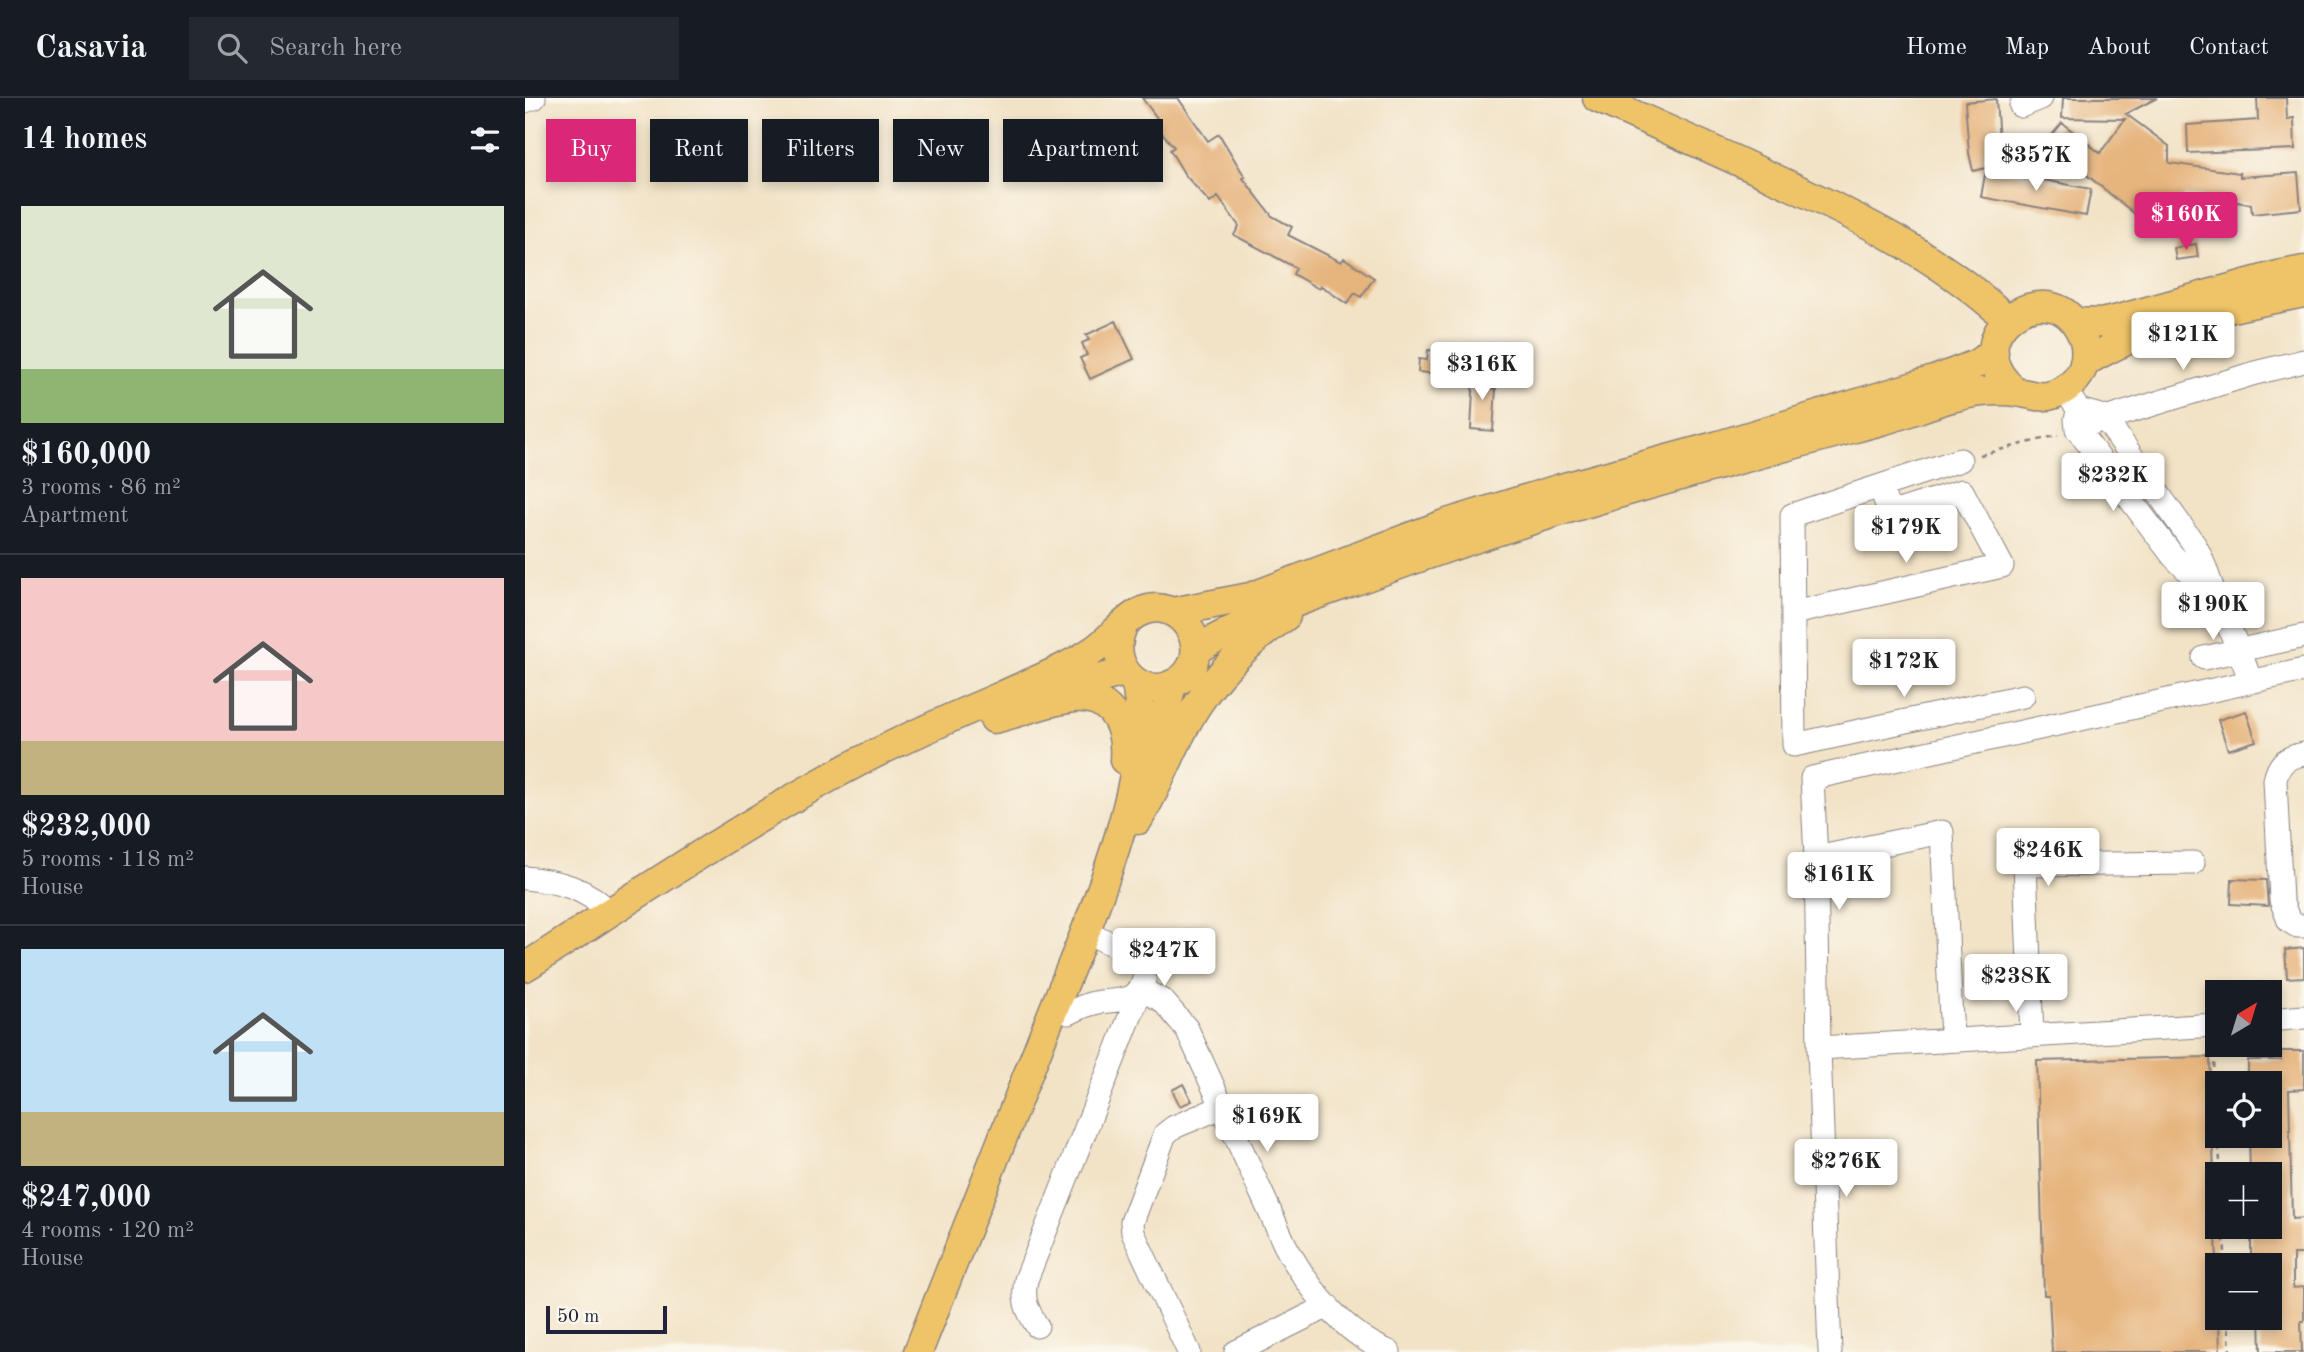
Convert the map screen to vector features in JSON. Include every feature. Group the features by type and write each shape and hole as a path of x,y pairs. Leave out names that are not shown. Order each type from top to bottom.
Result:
{"main road":[{"path":"1605,100 1845,211 1930,260 1987,301 2007,319"},
{"path":"2075,322 2101,323 2115,320 2304,270"},
{"path":"2084,363 2120,342 2159,328 2304,293"},
{"path":"1196,650 1238,626 1452,545 1608,497 1884,420 1957,396 1980,392 2018,391 2041,397 2056,394 2074,409 2084,363 2084,341 2075,322 2067,314 2047,306 2025,308 2007,319 1999,329 1994,352 2000,375 2018,391"},
{"path":"525,967 828,779 905,739 1078,660 1129,619 1145,610 1154,608 1173,612 1250,597 1444,524 1934,380 1976,364 1994,352"},
{"path":"1130,820 1166,769 1180,735 1219,675 1244,649 1272,627 1328,591"},
{"path":"525,986 763,835 910,756 1075,685 1130,676 1153,687 1172,684 1189,671 1196,650 1188,623 1173,612"},
{"path":"935,1352 1121,878 1139,740 1139,697 1130,676 1119,662 1117,649 1123,626"},
{"path":"918,1352 1094,904 1130,820 1172,684"},
{"path":"994,719 1069,699 1082,698 1107,707 1122,728 1125,741 1130,820"}],"street":[{"path":"525,102 534,98"},
{"path":"2074,409 2104,417 2304,361"},
{"path":"2074,409 2173,556 2191,574 2212,587"},
{"path":"2104,417 2194,544 2241,650 2251,682"},
{"path":"1960,460 1792,515 1794,745 2022,696"},
{"path":"1793,612 2002,566 1962,491 1893,511 1886,504 1880,486"},
{"path":"2204,658 2304,636"},
{"path":"1830,1352 1812,778 2304,670"},
{"path":"2304,754 2283,761 2275,780 2281,900 2289,921 2297,926 2304,926"},
{"path":"1816,858 1942,832 1952,1039"},
{"path":"2032,1035 2025,865 2193,863"},
{"path":"525,878 553,882 585,892 610,913"},
{"path":"1037,1326 1025,1307 1023,1295 1026,1280 1141,989 1145,970 1141,958 1097,937"},
{"path":"1069,1013 1091,1004 1131,998 1141,989"},
{"path":"1141,989 1163,1002 1187,1029 1285,1245 1303,1276 1328,1306 1360,1335 1389,1352"},
{"path":"2282,1019 2304,1017"},
{"path":"1819,1048 2205,1026"},
{"path":"1189,1352 1133,1233 1132,1222 1165,1134 1174,1127 1222,1107"},
{"path":"1236,1352 1328,1306"}],"path":[{"path":"1960,460 2074,409"},
{"path":"2229,1330 2230,1352"}],"building":[{"path":"1142,98 1178,98 1208,141 1219,134 1245,177 1243,178 1272,216 1292,227 1288,235 1341,262 1344,258 1374,278 1361,297 1355,293 1347,304 1321,286 1319,289 1293,274 1296,268 1234,235 1239,226 1218,197 1210,203 1185,175 1170,150 1174,147 1163,134 1163,119 1157,118"},
{"path":"2063,98 2157,98 2126,114 2169,146 2169,163 2240,173 2240,177 2298,173 2301,209 2252,214 2251,204 2184,195 2156,231 2046,142 2062,123 2100,153 2125,119 2062,118"},
{"path":"2257,98 2286,98 2287,119 2294,118 2295,149 2188,153 2187,125 2258,120"},
{"path":"1996,99 1999,141 2028,135 2033,157 1973,171 1965,102"},
{"path":"1986,169 2091,189 2086,216 1981,197"},
{"path":"2196,244 2198,257 2176,260 2174,248"},
{"path":"1116,321 1134,359 1090,379 1080,358 1087,355 1082,343 1089,340 1086,335"},
{"path":"1428,350 1440,351 1438,374 1418,372 1419,359 1427,360"},
{"path":"1477,366 1486,388 1496,389 1493,431 1471,429 1473,391 1466,370"},
{"path":"2246,711 2256,741 2228,750 2218,720"},
{"path":"2232,879 2266,880 2268,906 2231,904"},
{"path":"2304,948 2304,977 2287,978 2285,950"},
{"path":"2282,1051 2304,1051 2304,1089 2289,1090 2292,1219 2304,1218 2304,1254 2293,1254 2293,1288 2304,1287 2302,1352 2261,1352 2260,1330 2282,1330 2282,1253 2251,1253 2251,1239 2282,1239 2282,1162 2250,1162 2249,1148 2282,1148 2282,1071 2248,1071 2248,1060 2281,1060"},
{"path":"2210,1057 2210,1071 2205,1071 2205,1148 2213,1148 2214,1162 2205,1162 2205,1239 2216,1239 2217,1253 2205,1253 2205,1330 2219,1330 2220,1352 2052,1352 2049,1295 2044,1295 2037,1061"},
{"path":"1183,1084 1192,1101 1180,1106 1172,1090"}]}
